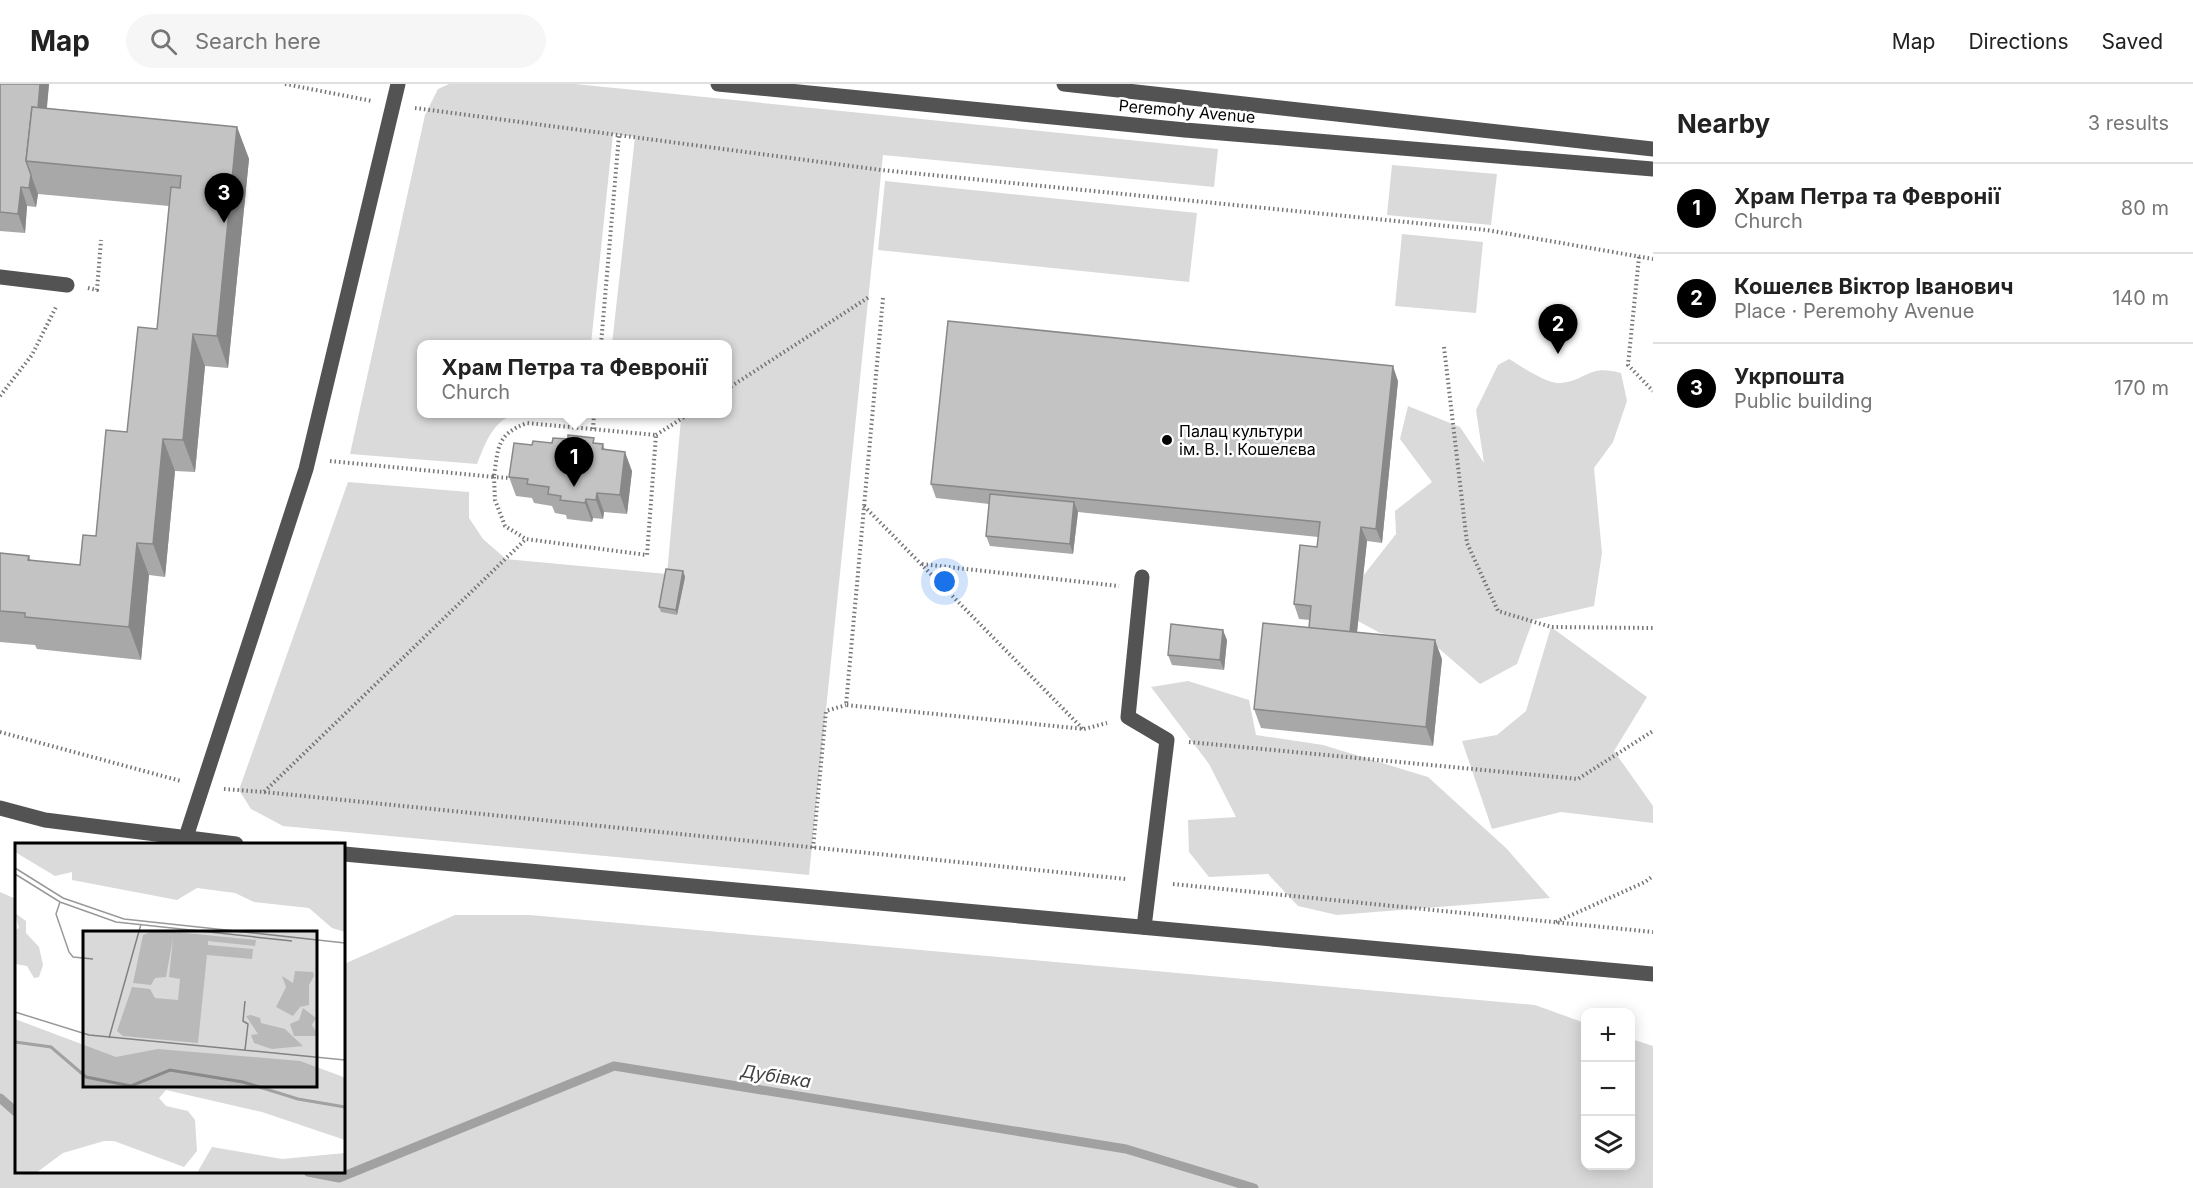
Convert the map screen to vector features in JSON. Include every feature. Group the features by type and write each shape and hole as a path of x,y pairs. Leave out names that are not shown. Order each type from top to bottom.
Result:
{"street":[{"path":"185,840 309,458 398,84"},
{"name":"Peremohy Avenue","path":"718,84 1185,130 1653,169"},
{"path":"1064,84 1653,149"},
{"path":"0,277 67,285"},
{"path":"1141,582 1128,717 1167,740 1144,927"},
{"path":"0,808 45,820 185,840 223,843"},
{"path":"345,854 1653,974"}],"path":[{"path":"285,84 394,105 881,170 1487,230 1653,259"},
{"path":"600,340 619,135"},
{"path":"0,396 32,355 67,285 97,290 101,240"},
{"path":"1639,257 1628,365 1653,391"},
{"path":"732,386 869,297"},
{"path":"846,705 883,298"},
{"path":"1444,347 1467,543 1497,611 1551,627 1653,628"},
{"path":"593,429 594,418"},
{"path":"656,435 646,555 526,539 505,526 495,500 494,477 498,448 509,429 527,423 656,435 683,418"},
{"path":"309,458 519,479"},
{"path":"864,506 1084,729"},
{"path":"264,792 526,539"},
{"path":"922,564 1141,582"},
{"path":"813,848 826,711 846,705 1084,729 1128,717"},
{"path":"1167,740 1578,779 1653,731"},
{"path":"0,732 202,787 1653,932"},
{"path":"1556,922 1645,882 1653,876"}],"shaded area":[{"path":"449,84 575,84 1218,149 1214,187 883,155 809,875 283,826 251,809 239,790 348,482 469,492 469,518 483,539 506,559 667,574 681,419 672,418 732,418 732,340 612,340 635,137 613,134 591,340 417,340 417,418 507,418 491,433 477,464 350,454 425,115 438,89"},
{"path":"1392,165 1497,174 1491,225 1387,215"},
{"path":"885,181 1197,213 1189,282 878,250"},
{"path":"1402,234 1483,242 1476,313 1395,306"},
{"path":"1509,359 1556,383 1570,381 1595,371 1621,373 1627,401 1613,442 1594,468 1602,553 1594,606 1533,620 1517,664 1480,684 1429,640 1380,633 1358,621 1363,576 1396,534 1395,511 1432,482 1400,439 1408,406 1460,427 1484,463 1476,410 1498,365"},
{"path":"1551,627 1647,697 1614,751 1653,806 1653,823 1561,812 1492,829 1462,741 1497,735 1526,711"},
{"path":"1188,681 1249,700 1256,735 1323,745 1428,777 1506,848 1550,898 1337,915 1298,906 1268,874 1209,877 1189,852 1188,820 1236,817 1209,764 1151,687"},
{"path":"0,892 15,899 15,1173 345,1173 345,964 455,915 530,915 1535,1005 1581,1022 1581,1170 1635,1170 1635,1040 1653,1046 1653,1188 0,1188"}],"building":[{"path":"0,84 40,84 38,108 32,107 26,161 31,175 29,188 21,187 18,214 0,212"},
{"path":"32,107 237,127 217,336 193,334 183,440 163,439 153,544 137,543 129,627 25,617 25,613 0,611 0,553 29,556 28,560 80,565 83,535 96,536 106,430 127,432 138,327 157,329 171,187 180,188 181,176 26,161"},
{"name":"Палац культури ім. В. І. Кошелєва","path":"948,321 1393,366 1376,529 1361,527 1350,632 1309,628 1311,606 1294,604 1300,545 1317,547 1320,522 931,484"},
{"path":"568,435 594,438 593,443 603,444 602,449 625,452 620,495 597,493 596,500 586,499 585,503 560,500 561,496 548,494 549,487 527,484 528,479 509,477 514,443 532,445 533,441 552,443 553,438 568,439"},
{"path":"990,494 1074,502 1070,544 986,536"},
{"path":"666,569 683,571 676,610 659,607"},
{"path":"1263,623 1435,640 1426,727 1254,709"},
{"path":"1171,624 1223,630 1220,660 1168,655"}],"waterway":[{"name":"Дубівка","path":"313,1173 339,1178 614,1066 1126,1149 1254,1188"},
{"name":"Дубівка","path":"0,1098 15,1111"}],"place":[{"name":"Укрпошта","path":"224,223"},
{"name":"Кошелєв Віктор Іванович","path":"1558,354"},
{"name":"Палац культури ім. В. І. Кошелєва","path":"1167,440"},
{"name":"Храм Петра та Февронії","path":"574,487"}]}
